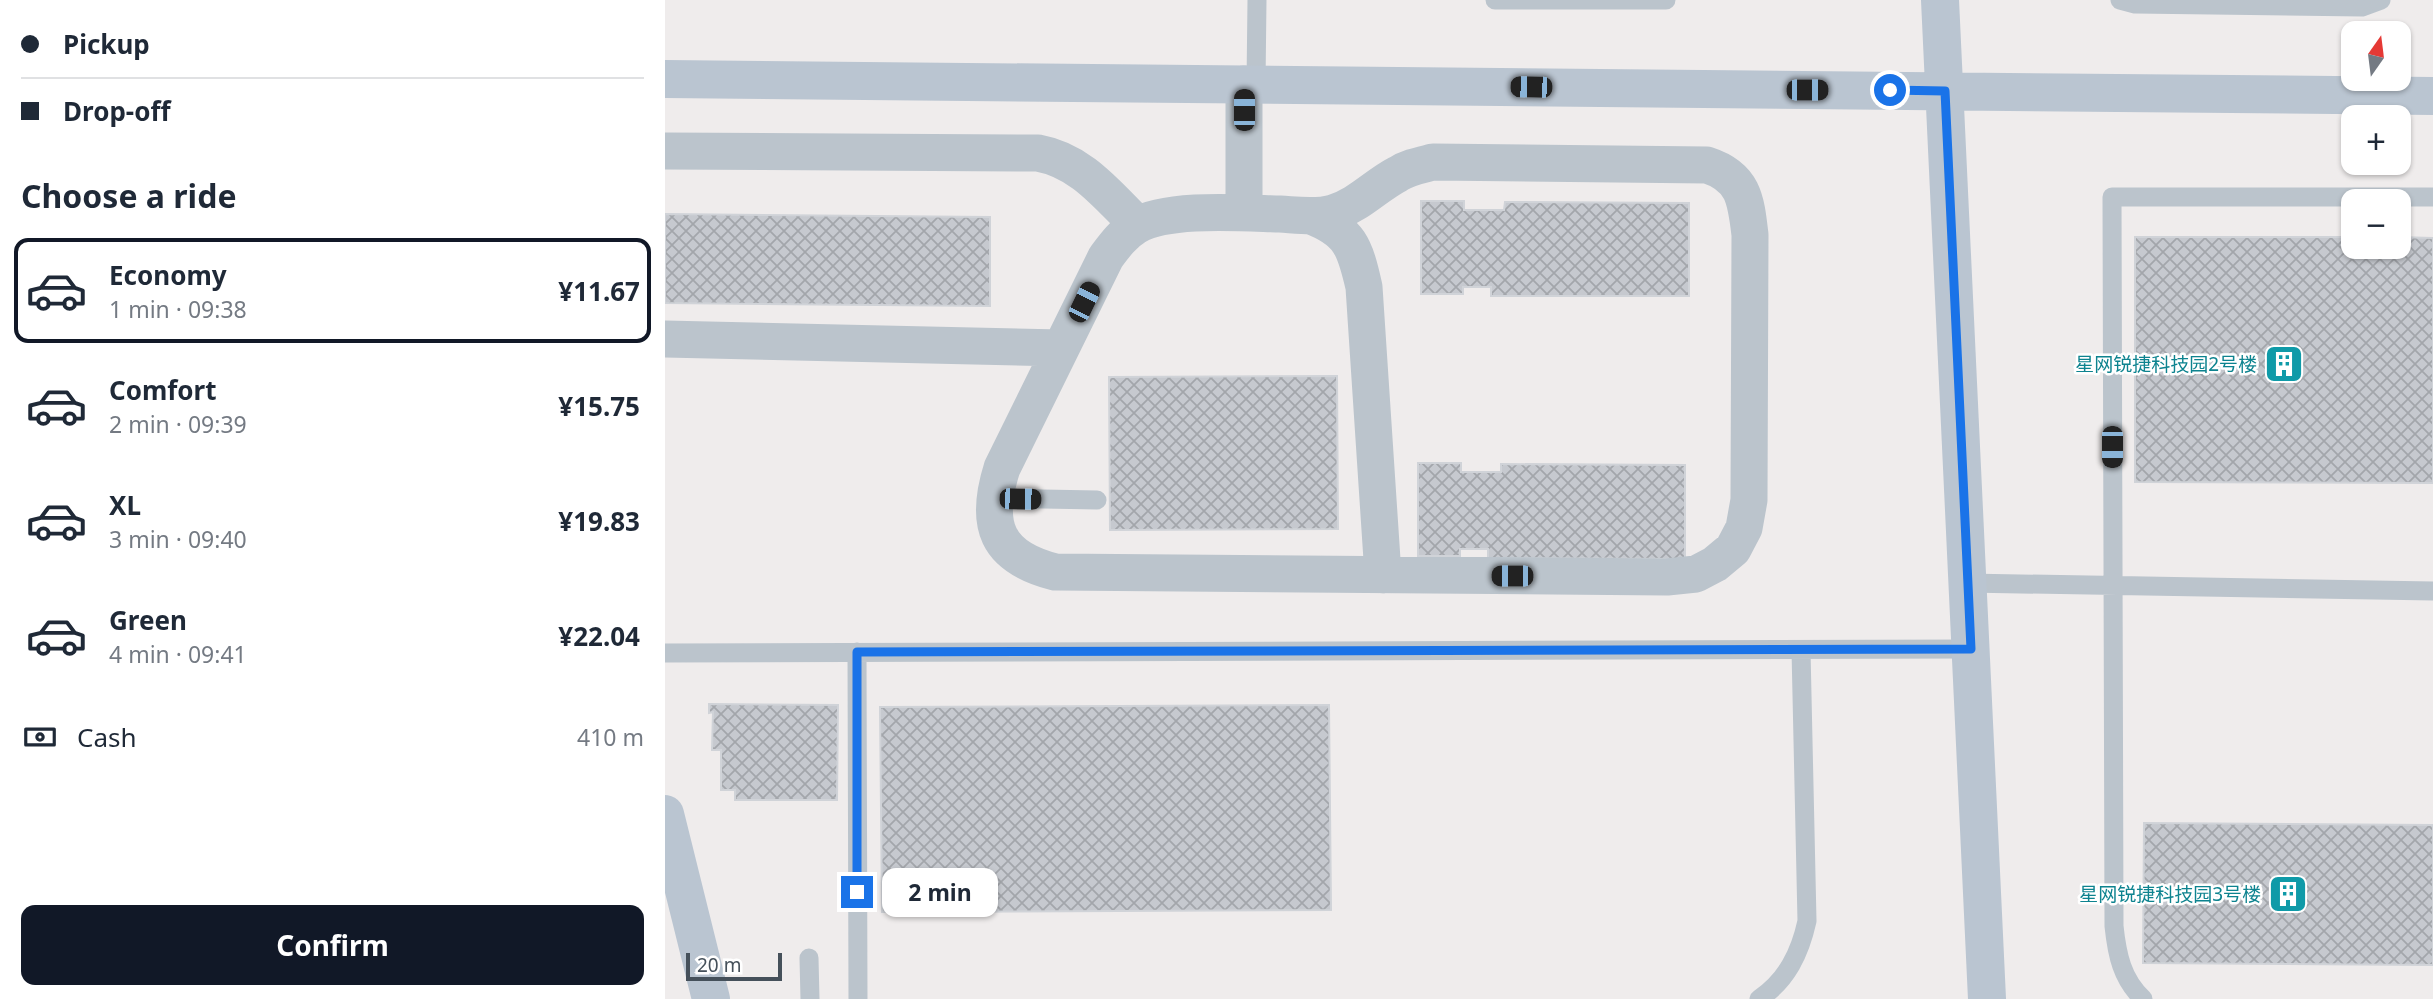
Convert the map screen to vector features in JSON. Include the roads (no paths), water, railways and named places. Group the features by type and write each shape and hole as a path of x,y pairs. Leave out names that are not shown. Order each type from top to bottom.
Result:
{"street":[{"path":"1940,0 1987,999"},
{"path":"665,79 2433,96"},
{"path":"1244,213 1250,84"},
{"path":"665,151 1038,153 1055,156 1084,172 1137,225"},
{"path":"1433,162 1707,165 1726,171 1739,187 1747,209 1750,235 1749,500 1744,528 1733,549 1715,564 1696,574 1667,578 1055,572 1019,559 1006,546 993,511 1002,468 1106,257 1121,238 1137,225 1156,218 1244,213 1311,216 1331,214 1351,206 1398,173 1433,162"},
{"path":"1311,216 1332,224 1345,236 1355,253 1364,287 1383,575"},
{"path":"665,340 1061,348"},
{"path":"665,814 711,999"}],"lane":[{"path":"1250,84 1257,0"},
{"path":"1495,0 1665,0"},
{"path":"2120,0 2135,4 2363,7 2381,0"},
{"path":"2143,999 2124,976 2116,947 2114,926 2112,197 2433,197"},
{"path":"994,498 1097,500"},
{"path":"1968,583 2433,591"},
{"path":"665,653 1971,649"},
{"path":"1759,999 1778,982 1792,964 1801,946 1807,921 1801,650"},
{"path":"857,652 857,999"},
{"path":"809,958 810,999"}],"place":[{"name":"星网锐捷科技园2号楼","path":"2284,364"},
{"name":"星网锐捷科技园3号楼","path":"2288,894"}]}
